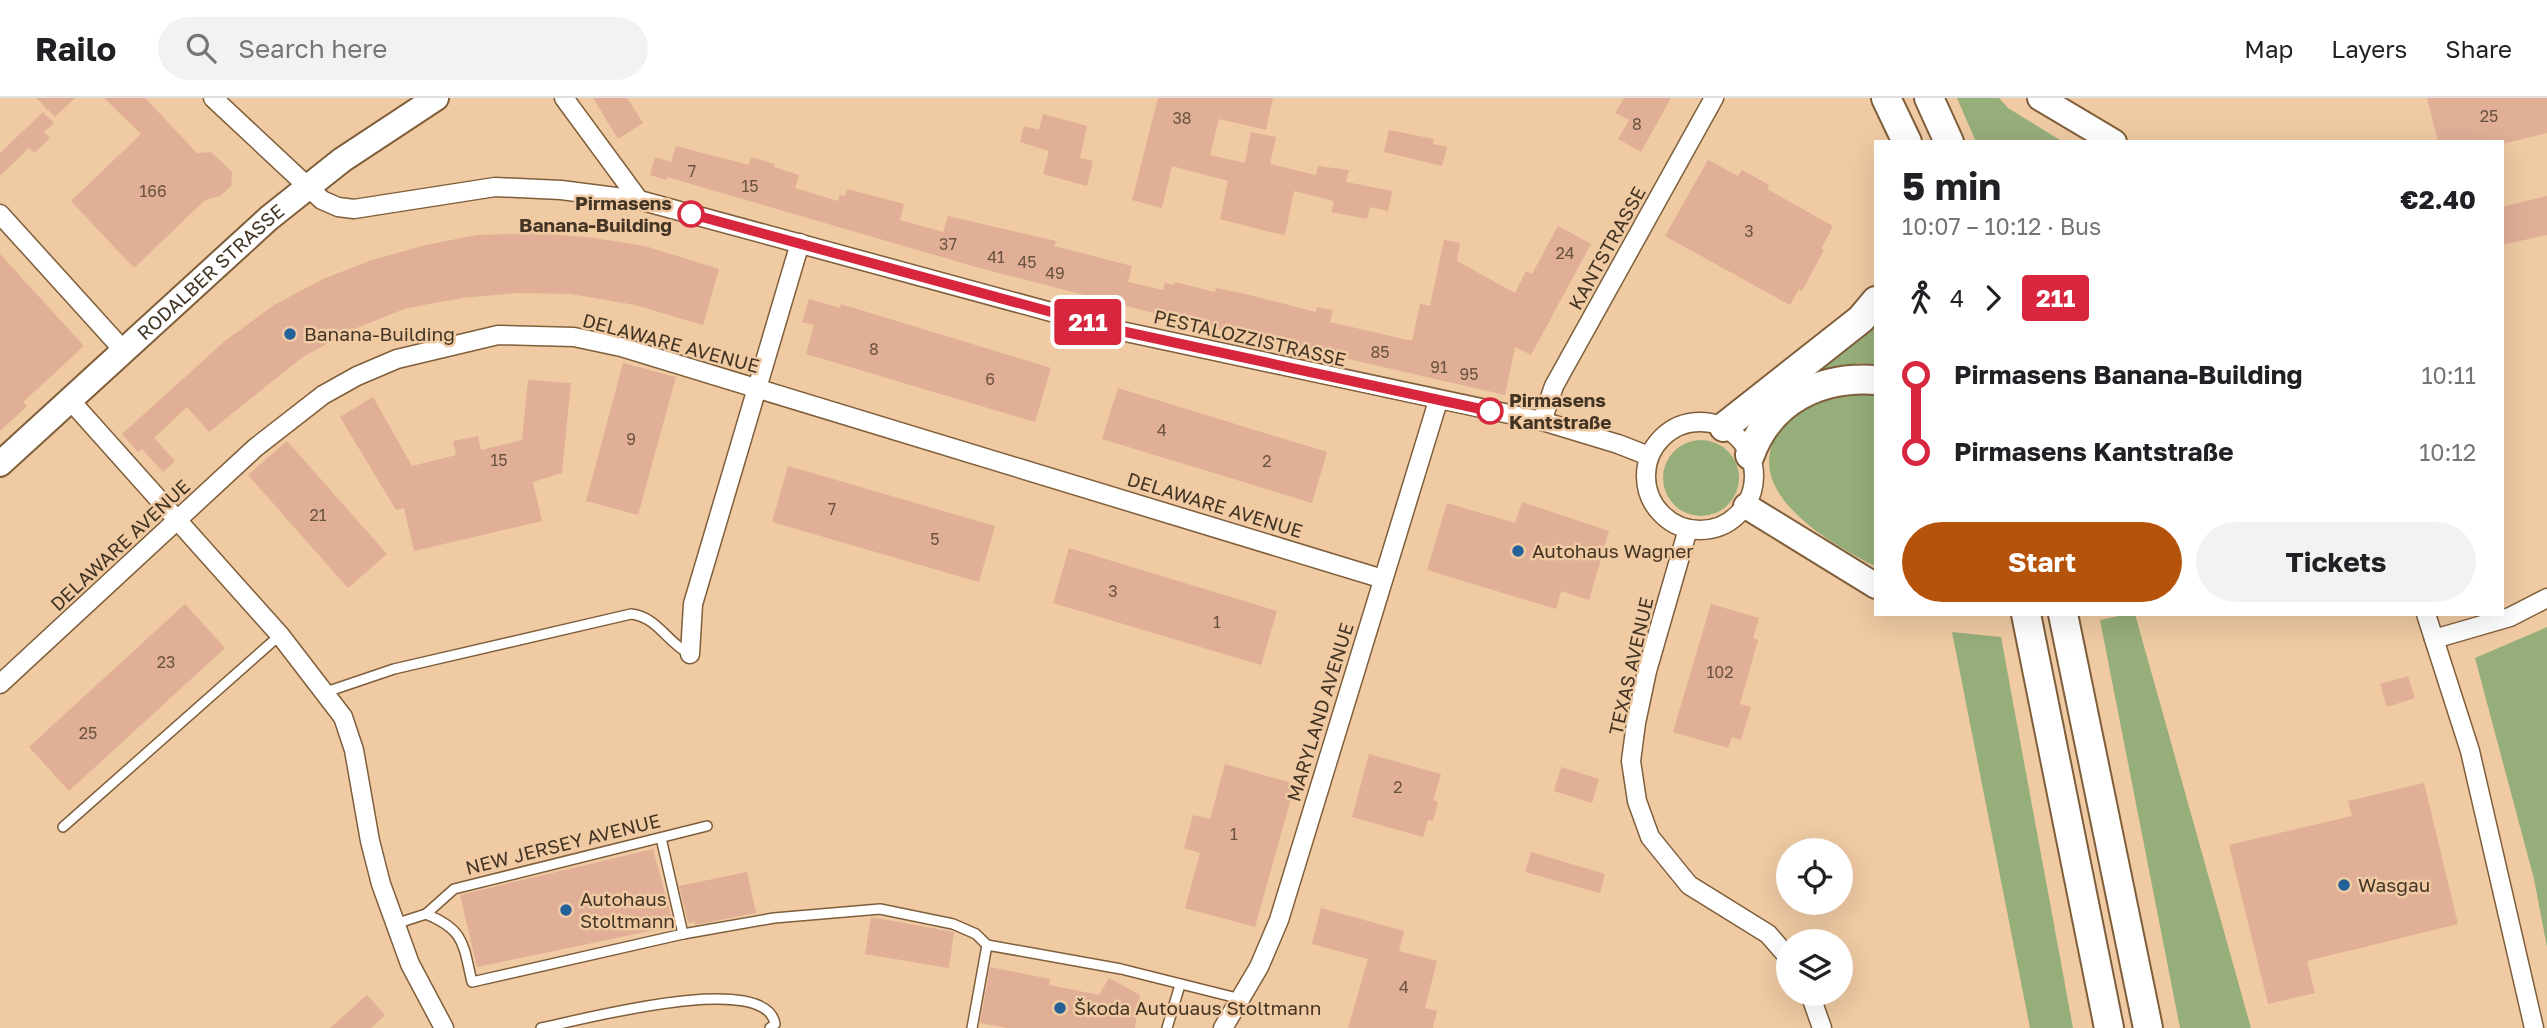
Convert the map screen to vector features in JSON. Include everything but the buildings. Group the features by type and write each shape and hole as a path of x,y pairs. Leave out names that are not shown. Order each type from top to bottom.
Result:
{"highway":[{"path":"1929,98 1948,140"},
{"path":"1724,427 1861,319 1874,303"},
{"path":"1750,455 1765,426 1781,408 1799,395 1830,382 1874,380"},
{"path":"2026,616 2109,1028"},
{"path":"2065,616 2148,1028"}],"main road":[{"name":"RODALBER STRASSE","path":"0,464 269,218 306,188 436,98"},
{"path":"2040,98 2111,140"},
{"path":"1746,506 1874,585"}],"street":[{"name":"PESTALOZZISTRASSE","path":"213,98 306,188 338,207 354,209 495,187 561,190 639,200 1121,331 1438,401 1542,421 1618,443 1649,456"},
{"path":"564,98 639,200"},
{"name":"KANTSTRASSE","path":"1542,421 1554,386 1713,98"},
{"path":"0,214 125,352"},
{"path":"690,654 693,604 800,243"},
{"name":"DELAWARE AVENUE","path":"0,684 255,448 323,395 397,359 449,344 498,335 574,337 621,347 1383,579"},
{"path":"70,400 280,635 326,692 349,732 370,841 395,924 410,964 444,1028"},
{"name":"MARYLAND AVENUE","path":"1223,1028 1259,967 1279,920 1438,401"},
{"path":"1707,422 1724,427 1744,443 1750,455 1755,472 1753,490 1746,506 1720,527 1688,529 1674,523 1652,501 1646,479 1649,456 1658,441 1672,429 1689,423 1707,422"},
{"name":"TEXAS AVENUE","path":"1688,529 1647,671 1636,723 1631,761 1637,802 1650,837 1689,885 1768,934 1776,943"},
{"path":"2434,639 2510,617 2547,598"},
{"path":"2427,616 2487,817 2535,1028"},
{"path":"1814,1006 1822,1028"}],"lane":[{"path":"326,692 394,669 631,614 643,616 656,623 676,645 690,654"},
{"path":"63,827 280,635"},
{"name":"NEW JERSEY AVENUE","path":"395,924 426,914 454,889 708,826"},
{"path":"661,838 683,934"},
{"path":"426,914 448,923 462,941 472,982 683,934 774,918 880,909 953,924 976,934 987,945 1121,969 1241,999"},
{"path":"972,1028 987,945"},
{"path":"1167,1028 1180,985"},
{"path":"541,1028 666,1003 733,999 756,1004 768,1011 775,1024 770,1028"}],"green space":[{"path":"1957,98 1999,98 2008,108 2060,140 1975,140"},
{"path":"1874,325 1874,365 1859,363 1801,380 1860,340"},
{"path":"1852,393 1874,395 1874,566 1839,546 1800,518 1784,501 1773,482 1769,463 1775,438 1793,416 1813,405"},
{"path":"1701,440 1715,443 1728,451 1736,464 1739,478 1736,492 1728,505 1715,513 1701,516 1687,513 1674,505 1666,492 1663,478 1666,464 1674,451 1687,443"},
{"path":"2136,616 2251,1028 2180,1028 2100,620"},
{"path":"2547,627 2547,947 2534,879 2475,658"},
{"path":"1952,632 2001,637 2073,1028 2030,1028"}],"bus line":[{"name":"211","path":"691,214 1121,331 1490,411"}],"place":[{"name":"Pirmasens Banana-Building","path":"691,214"},
{"name":"Banana-Building","path":"290,334"},
{"name":"Pirmasens Kantstraße","path":"1490,411"},
{"name":"Autohaus Wagner","path":"1518,551"},
{"name":"Wasgau","path":"2344,885"},
{"name":"Autohaus Stoltmann","path":"566,910"},
{"name":"Škoda Autouaus Stoltmann","path":"1060,1008"}]}
